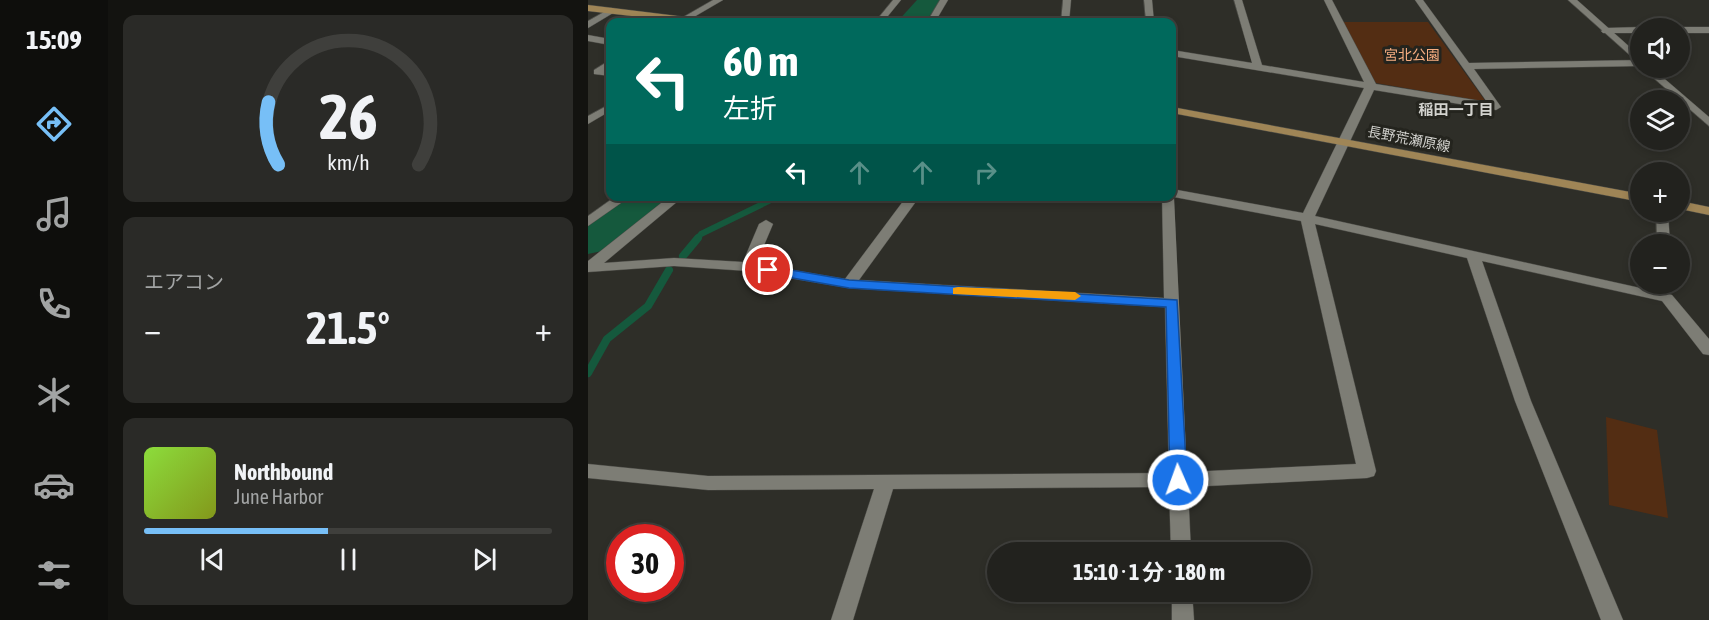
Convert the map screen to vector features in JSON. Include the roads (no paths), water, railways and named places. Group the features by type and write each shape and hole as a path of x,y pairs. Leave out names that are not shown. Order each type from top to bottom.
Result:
{"main road":[{"path":"588,8 676,18"},
{"name":"長野荒瀬原線","path":"1176,111 1630,196"},
{"path":"1690,208 1709,211"}],"street":[{"path":"882,18 893,0"},
{"path":"933,18 944,0"},
{"path":"1065,18 1067,0"},
{"path":"1148,0 1150,18"},
{"path":"1239,0 1258,66"},
{"path":"1328,0 1371,85"},
{"path":"1176,54 1496,107 1419,0"},
{"path":"1572,0 1630,53"},
{"path":"686,18 720,1"},
{"path":"588,24 614,10"},
{"path":"1606,31 1630,30"},
{"path":"1690,30 1709,30"},
{"path":"588,38 606,41"},
{"path":"1466,66 1630,63"},
{"path":"588,79 606,66"},
{"path":"598,72 606,73"},
{"path":"1659,78 1703,114 1709,123"},
{"path":"588,471 708,483 1178,480 1367,471 1307,218 1371,85"},
{"path":"588,120 606,109"},
{"path":"1176,196 1307,218 1473,255 1630,284"},
{"path":"588,222 618,201"},
{"path":"589,267 672,201"},
{"path":"849,284 910,201"},
{"path":"1170,201 1181,542"},
{"path":"748,267 766,224"},
{"path":"1473,255 1523,401 1612,620"},
{"path":"589,267 674,262 748,267 849,284 1173,303"},
{"path":"1668,294 1709,350"},
{"path":"842,620 886,482"},
{"path":"1182,602 1183,620"}],"waterway":[{"path":"914,18 931,0"},
{"path":"588,242 646,201"},
{"path":"697,239 701,234 769,201"},
{"path":"683,256 698,238"},
{"path":"588,373 607,339 648,306 669,270"}],"district":[{"name":"稲田一丁目","path":"1456,109"}],"park label":[{"name":"宮北公園","path":"1412,55"}]}
